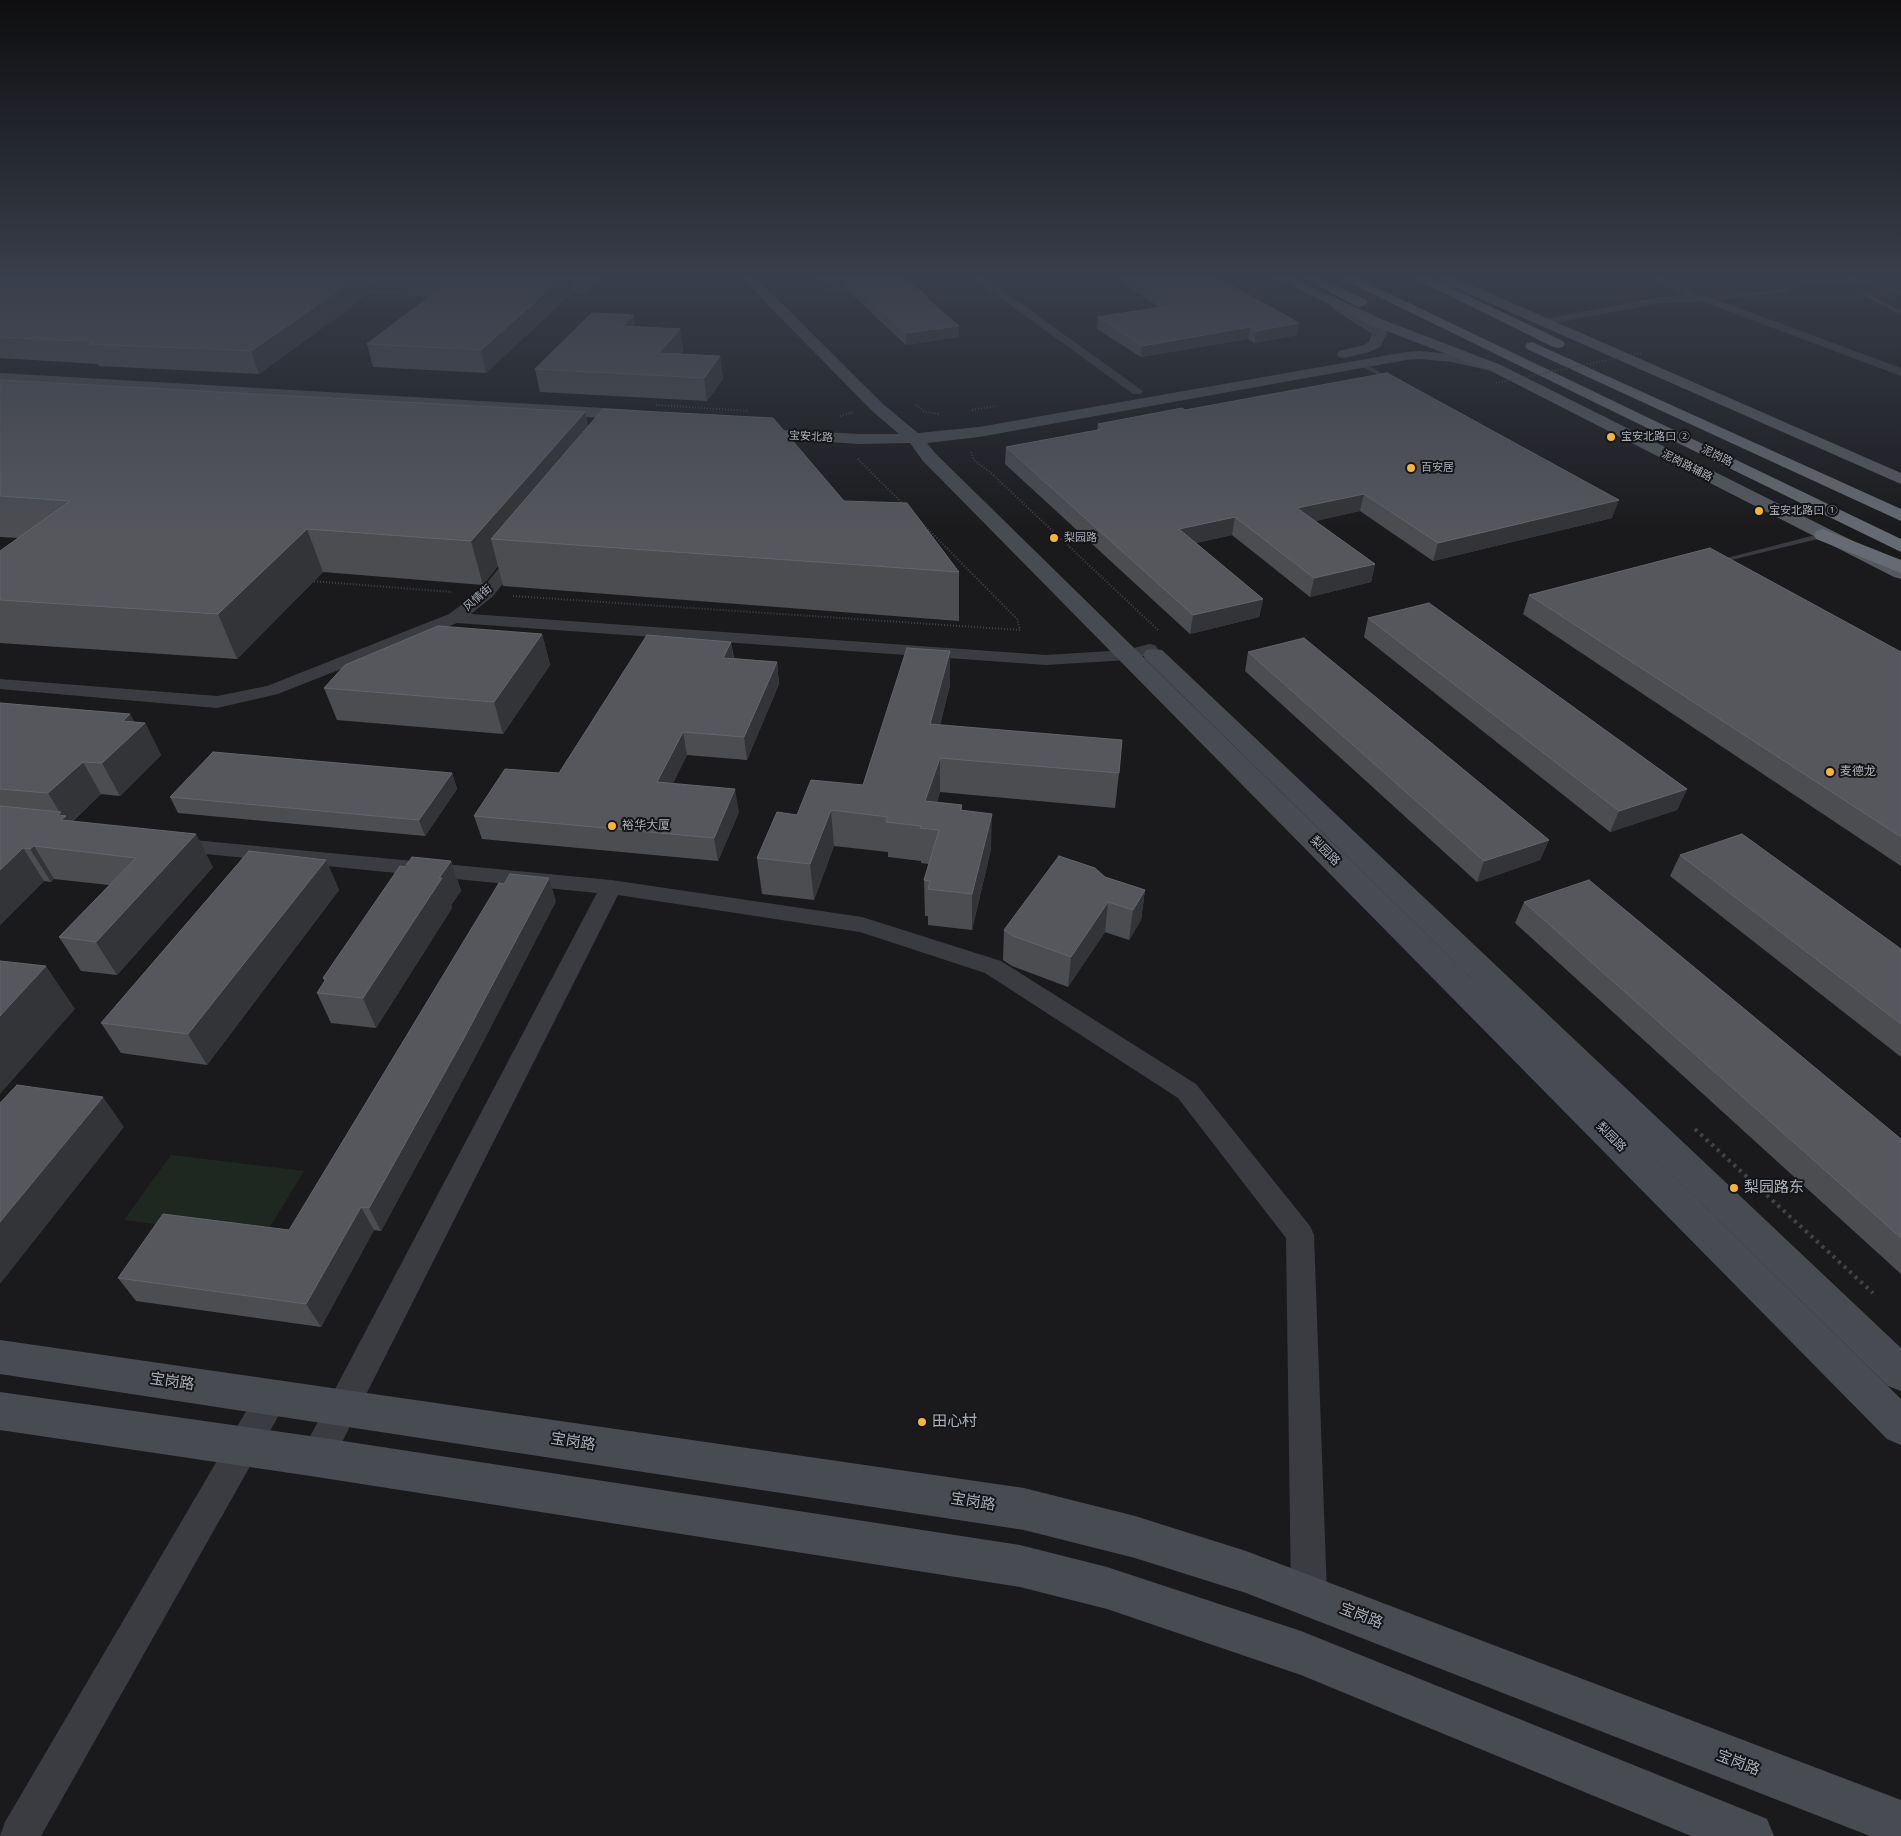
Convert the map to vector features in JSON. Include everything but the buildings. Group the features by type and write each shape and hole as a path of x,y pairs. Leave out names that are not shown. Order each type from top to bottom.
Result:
{"highway":[{"path":"1473,363 1496,375"},
{"name":"泥岗路","path":"1524,363 1901,546"},
{"name":"泥岗路","path":"1579,363 1901,516"},
{"path":"1824,535 1901,567"}],"main road":[{"name":"泥岗路辅路","path":"1468,363 1901,573"},
{"path":"1634,363 1901,479"}],"street":[{"name":"梨园路","path":"833,363 877,407 921,425"},
{"name":"梨园路","path":"851,363 921,425 929,457 1145,645 1901,1373"},
{"path":"1097,363 1137,391"},
{"name":"宝安北路","path":"736,427 859,439 921,425 951,424 1296,363"},
{"name":"宝安北路","path":"921,425 979,432 1370,363"},
{"name":"宝安北路","path":"1468,363 1496,375"},
{"path":"1875,363 1901,372"},
{"path":"0,378 625,424"},
{"path":"0,389 625,424 647,422"},
{"name":"风情街","path":"455,618 486,594 529,542"},
{"path":"0,684 217,702 272,690 455,618 1046,660 1145,645"},
{"name":"梨园路","path":"1145,645 1901,1426"},
{"path":"148,842 611,887 862,925 994,967 1186,1091 1300,1235 1309,1595"},
{"path":"317,1457 611,887"},
{"name":"宝岗路","path":"0,1358 1024,1509 1135,1537 1246,1572 1901,1824"},
{"path":"19,1836 272,1397"},
{"path":"0,1411 317,1457 1020,1566 1107,1588 1301,1653 1750,1836"}],"lane":[{"path":"1361,364 1404,387"},
{"path":"1731,558 1824,535"}],"path":[{"path":"1496,375 1578,363"},
{"path":"965,411 1003,405"},
{"path":"858,458 906,507"},
{"path":"974,460 991,473 1145,645"},
{"path":"309,581 1020,630 1018,620 913,514"}],"shaded area":[{"path":"171,1155 304,1171 263,1238 124,1220"}],"place":[{"name":"宝安北路口 ②","path":"1611,437"},
{"name":"百安居","path":"1411,468"},
{"name":"宝安北路口 ①","path":"1759,511"},
{"name":"梨园路","path":"1054,538"},
{"name":"麦德龙","path":"1830,772"},
{"name":"裕华大厦","path":"612,826"},
{"name":"梨园路东","path":"1734,1188"},
{"name":"田心村","path":"922,1422"}]}
